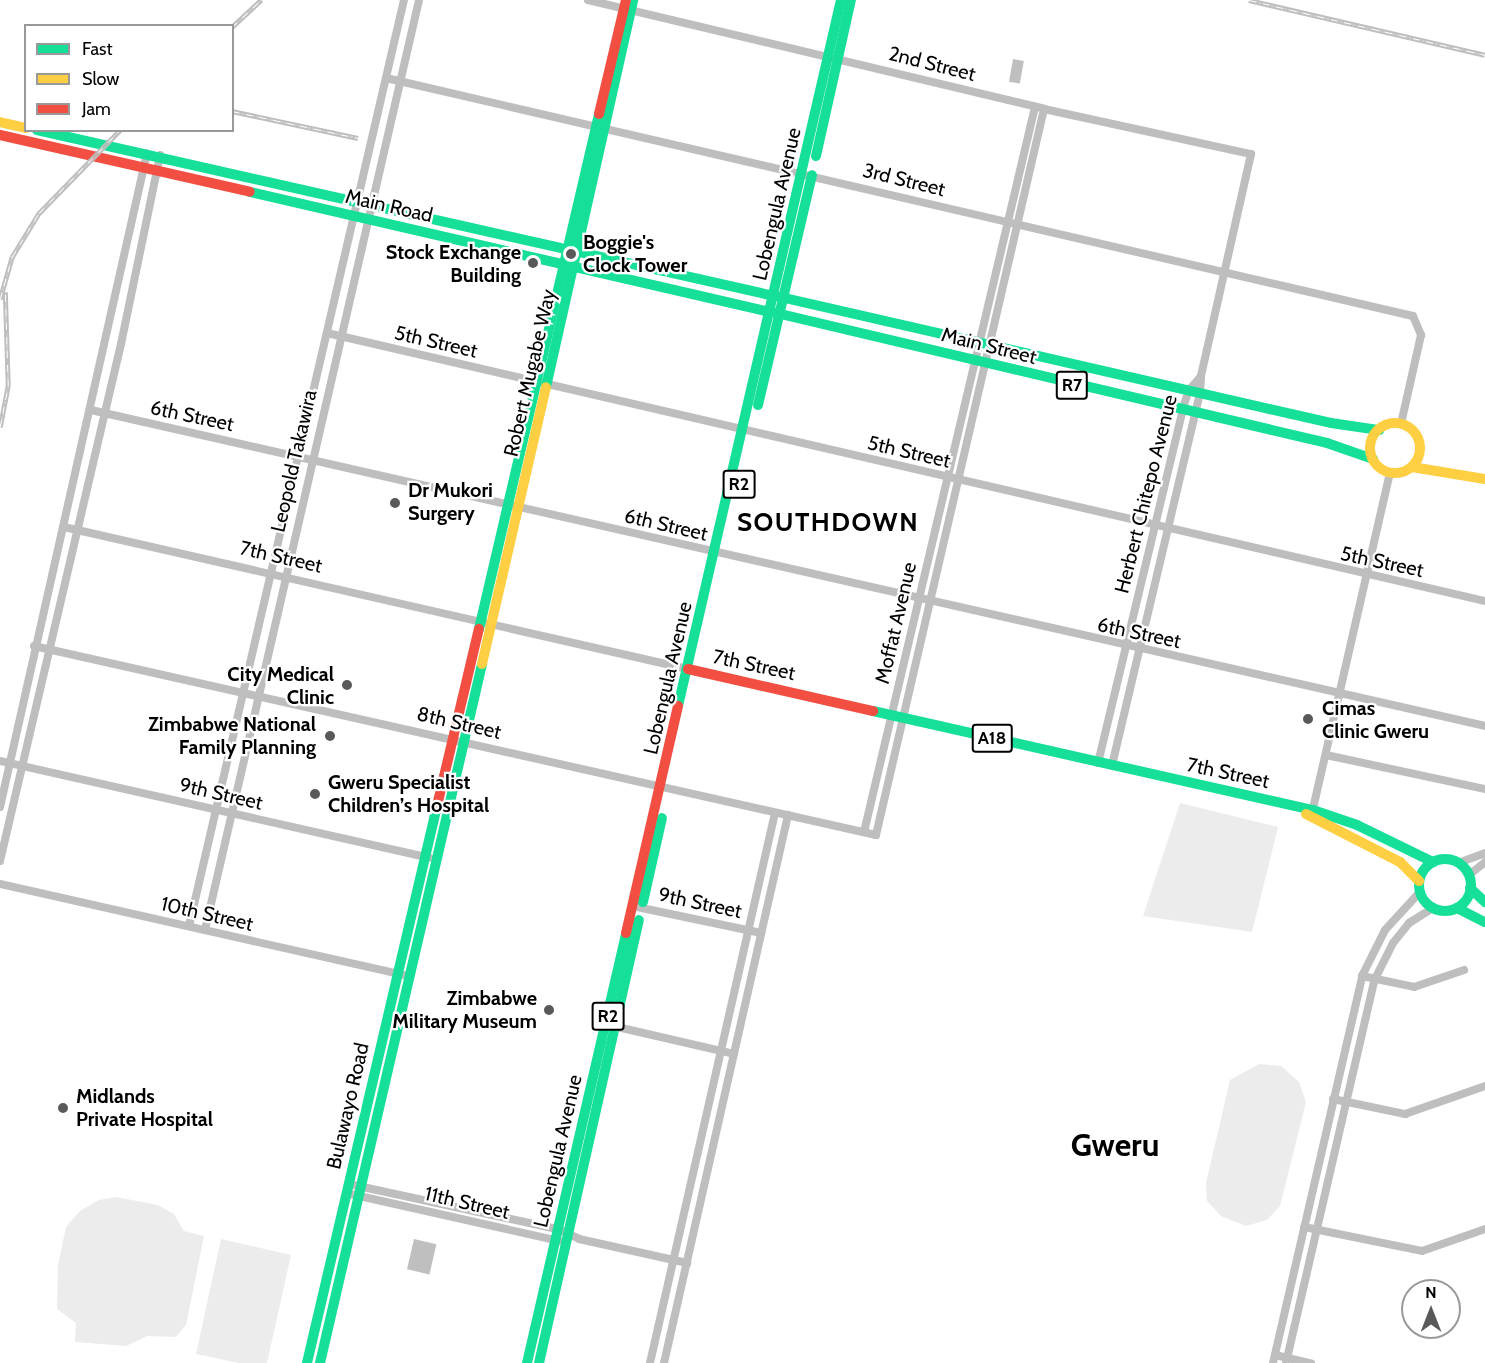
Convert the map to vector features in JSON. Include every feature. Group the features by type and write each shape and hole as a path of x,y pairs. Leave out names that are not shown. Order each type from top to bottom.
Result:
{"main road":[{"name":"Lobengula Avenue","path":"539,1363 568,1238 637,907 808,173 833,56 841,0"},
{"name":"Lobengula Avenue","path":"833,56 851,0"},
{"name":"Robert Mugabe Way","path":"429,858 569,266 628,4"},
{"path":"0,122 24,128"},
{"name":"Main Road","path":"47,132 160,155 779,297"},
{"name":"Main Road","path":"0,135 144,166 367,220 775,313"},
{"path":"245,190 249,176"},
{"name":"Main Street","path":"779,297 1331,423 1378,430 1401,424"},
{"name":"Main Street","path":"775,313 1327,443 1373,459 1390,473"},
{"path":"853,332 857,314"},
{"path":"909,346 914,327"},
{"path":"1048,379 1054,359"},
{"path":"1117,395 1122,374"},
{"path":"1260,427 1265,408"},
{"path":"1327,443 1331,423"},
{"path":"1401,424 1415,433 1420,448 1446,470"},
{"path":"1373,459 1371,444 1378,430"},
{"path":"1412,467 1420,448"},
{"path":"1390,473 1412,467 1446,470 1485,479"},
{"name":"7th Street","path":"691,670 1296,807 1400,862 1419,887"},
{"name":"7th Street","path":"1312,814 1357,825 1433,862"},
{"name":"Bulawayo Road","path":"307,1363 347,1188 402,975 429,858"},
{"path":"1419,887 1433,862"},
{"name":"A18","path":"1433,862 1458,863"},
{"path":"1457,908 1470,888 1469,875 1458,863"},
{"name":"A18","path":"1419,887 1433,908"},
{"path":"1470,888 1485,902"},
{"path":"1433,908 1457,908 1485,922"},
{"name":"Bulawayo Road","path":"320,1363 360,1191 402,975"},
{"name":"Lobengula Avenue","path":"527,1363 557,1234 611,1025"}],"street":[{"name":"Leopold Takawira","path":"189,926 327,333 352,216 404,0"},
{"name":"Leopold Takawira","path":"205,930 257,693 418,0"},
{"name":"2nd Street","path":"588,0 628,4 1035,107 1251,154 1248,171"},
{"name":"3rd Street","path":"386,78 808,173 1008,224 1224,275 1413,316 1421,335 1401,424"},
{"name":"Moffat Avenue","path":"864,832 1035,107"},
{"name":"Moffat Avenue","path":"876,835 932,603 1044,109"},
{"path":"0,807 34,646 91,410 147,153"},
{"path":"0,861 105,413 160,155"},
{"name":"Herbert Chitepo Avenue","path":"1112,766 1200,393 1201,376 1248,171"},
{"path":"118,286 132,289"},
{"name":"5th Street","path":"327,333 1154,527 1485,601"},
{"name":"Herbert Chitepo Avenue","path":"1098,763 1183,408 1189,390 1201,376"},
{"name":"6th Street","path":"91,410 1139,650 1485,726"},
{"path":"1312,814 1390,473"},
{"name":"7th Street","path":"64,527 270,572 691,670"},
{"name":"8th Street","path":"34,646 244,690 876,835"},
{"path":"1326,754 1485,789"},
{"name":"9th Street","path":"0,761 429,858"},
{"path":"650,1363 775,813"},
{"path":"664,1363 788,815"},
{"path":"1458,863 1485,854"},
{"path":"1469,875 1485,862"},
{"name":"10th Street","path":"0,884 402,975"},
{"path":"1311,1363 1274,1359 1362,976 1385,930 1419,887"},
{"name":"9th Street","path":"637,907 761,933"},
{"path":"1286,1360 1375,979 1392,943 1409,923 1433,908"},
{"path":"1362,976 1414,987 1464,970"},
{"path":"736,990 748,993"},
{"path":"611,1025 734,1054"},
{"path":"1333,1099 1405,1114 1485,1086"},
{"path":"697,1161 709,1164"},
{"name":"11th Street","path":"347,1188 687,1263"},
{"path":"1304,1227 1422,1251 1485,1229"}],"shaded area":[{"path":"1013,59 1024,61 1020,84 1009,82"},
{"path":"1180,803 1278,827 1252,932 1143,916"},
{"path":"1259,1064 1281,1066 1299,1082 1306,1102 1280,1206 1267,1220 1246,1226 1221,1216 1207,1201 1206,1183 1230,1080"},
{"path":"116,1197 158,1205 174,1214 184,1231 204,1236 186,1325 176,1337 147,1336 126,1346 75,1342 76,1323 57,1309 58,1265 66,1227 80,1211 99,1200"},
{"path":"221,1239 291,1255 267,1363 239,1363 196,1354"},
{"path":"414,1239 436,1244 429,1274 407,1269"}],"railway":[{"path":"234,25 261,0"},
{"path":"1249,0 1485,55"},
{"path":"234,111 358,138"},
{"path":"0,299 12,257 39,213 118,132"},
{"path":"0,427 8,386 5,292"}],"traffic: fast":[{"path":"546,387 633,0"},
{"path":"678,706 841,0"},
{"path":"816,156 851,0"},
{"path":"479,629 599,114"},
{"path":"46,132 774,296"},
{"path":"758,405 812,175"},
{"path":"250,192 770,312"},
{"path":"776,296 1331,423 1379,430"},
{"path":"772,312 1327,443 1373,459"},
{"path":"320,1363 482,664"},
{"path":"873,711 1313,810 1357,825 1433,862"},
{"path":"307,1363 437,806"},
{"path":"643,902 662,818"},
{"path":"1445,859 1455,861 1463,867 1469,875 1471,885 1469,895 1463,903 1455,909 1445,911 1435,909 1427,903 1421,895 1419,885 1421,875 1427,867 1435,861 1445,859"},
{"path":"1470,888 1485,902"},
{"path":"1457,908 1485,922"},
{"path":"539,1363 639,920"},
{"path":"527,1363 626,933"}],"traffic: slow":[{"path":"0,122 24,128"},
{"path":"482,664 546,387"},
{"path":"1395,423 1413,430 1420,448 1413,466 1395,473 1377,466 1370,448 1377,430 1395,423"},
{"path":"1412,467 1485,479"},
{"path":"1306,814 1400,862 1419,881"}],"traffic: jam":[{"path":"599,114 626,0"},
{"path":"0,135 250,192"},
{"path":"437,806 479,629"},
{"path":"688,669 873,711"},
{"path":"626,933 678,706"}],"place":[{"name":"Boggie's Clock Tower","path":"571,254"},
{"name":"Stock Exchange Building","path":"533,263"},
{"name":"Dr Mukori Surgery","path":"395,503"},
{"name":"City Medical Clinic","path":"347,685"},
{"name":"Cimas Clinic Gweru","path":"1308,719"},
{"name":"Zimbabwe National Family Planning","path":"330,736"},
{"name":"Gweru Specialist Children’s Hospital","path":"315,794"},
{"name":"Zimbabwe Military Museum","path":"549,1010"},
{"name":"Midlands Private Hospital","path":"63,1108"}],"district":[{"name":"SOUTHDOWN","path":"828,523"},
{"name":"Gweru","path":"1115,1145"}]}
